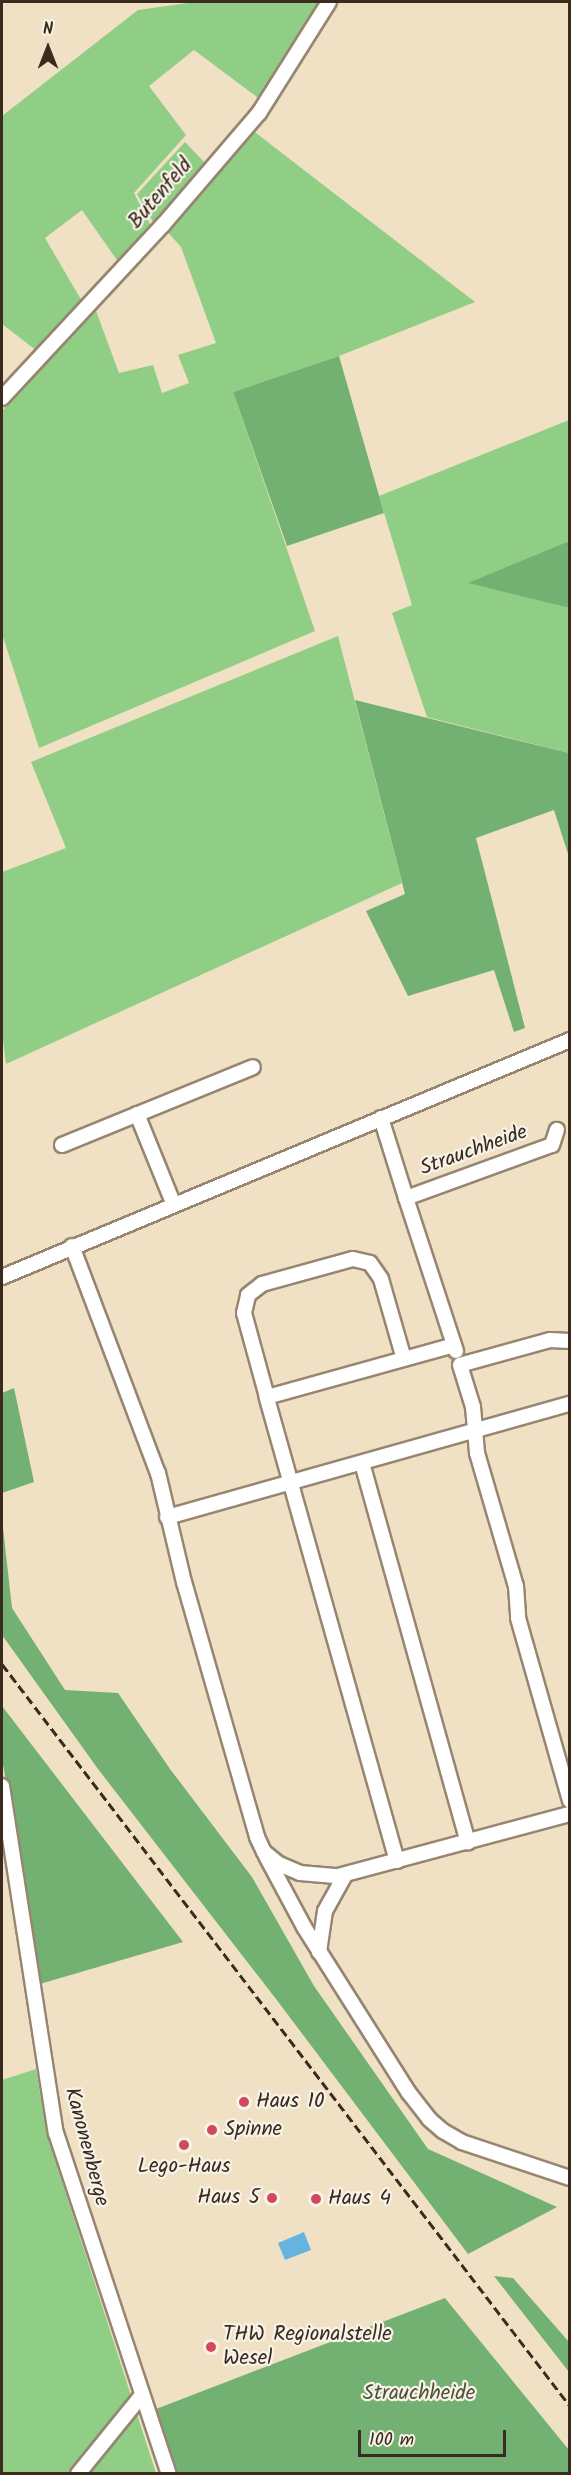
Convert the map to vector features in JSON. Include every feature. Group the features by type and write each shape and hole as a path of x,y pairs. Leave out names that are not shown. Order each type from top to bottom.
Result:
{"street":[{"name":"Butenfeld","path":"2,398 163,225 259,113 329,2"},
{"path":"2,1277 570,1040"},
{"path":"62,1145 253,1067"},
{"path":"137,1114 174,1205"},
{"name":"Strauchheide","path":"381,1119 406,1198 552,1145 557,1130"},
{"path":"406,1198 473,1407 477,1453 516,1586 518,1618 570,1801"},
{"path":"72,1246 158,1473 167,1517 257,1837 279,1884 319,1952 409,2093 438,2127 462,2142 570,2178"},
{"path":"397,1861 245,1320 246,1300 252,1291 262,1284 358,1259 375,1268 381,1280 404,1359"},
{"path":"460,1365 550,1340 570,1341"},
{"path":"267,1397 454,1345"},
{"path":"167,1517 570,1404"},
{"path":"362,1463 468,1842"},
{"name":"Kanonenberge","path":"2,1786 56,2133 169,2474"},
{"path":"264,1852 279,1864 300,1873 324,1876 345,1875 570,1814"},
{"path":"319,1952 325,1911 345,1875"},
{"path":"78,2474 142,2395"}],"green space":[{"path":"195,2 322,2 261,100 194,50 149,86 186,135 134,193 151,226 119,263 82,210 45,238 83,303 37,351 2,324 2,116 138,10"},
{"path":"252,130 475,302 339,356 233,392 315,631 39,748 2,634 2,411 96,311 119,373 153,365 162,393 189,383 178,355 216,343 181,247 165,229"},
{"path":"185,142 206,164 153,222 137,194"},
{"path":"339,356 384,513 287,546 233,392"},
{"path":"569,420 569,541 469,583 569,608 569,753 427,717 392,613 412,605 379,496"},
{"path":"569,541 569,608 468,583"},
{"path":"338,636 402,883 6,1064 2,1031 2,872 66,848 31,762"},
{"path":"355,700 569,753 569,857 554,810 476,838 525,1028 514,1032 494,970 408,996 366,911 405,894"},
{"path":"14,1388 34,1482 2,1493 2,1393"},
{"path":"2,1519 12,1608 65,1690 118,1693 170,1769 252,1877 314,1986 428,2149 557,2207 468,2254 276,1999 98,1769 2,1635"},
{"path":"2,1706 183,1942 40,1984 2,1758"},
{"path":"36,2069 47,2135 156,2473 2,2473 2,2080"},
{"path":"494,2276 513,2278 569,2342 569,2372"},
{"name":"Strauchheide","path":"445,2298 569,2450 569,2473 178,2473 156,2409"}],"water":[{"path":"304,2232 311,2250 285,2260 278,2243"}],"railway":[{"path":"2,1664 570,2406"}],"place":[{"name":"Haus 10","path":"244,2102"},
{"name":"Spinne","path":"212,2130"},
{"name":"Lego-Haus","path":"184,2145"},
{"name":"Haus 5","path":"272,2198"},
{"name":"Haus 4","path":"316,2199"},
{"name":"THW Regionalstelle Wesel","path":"211,2347"}]}
